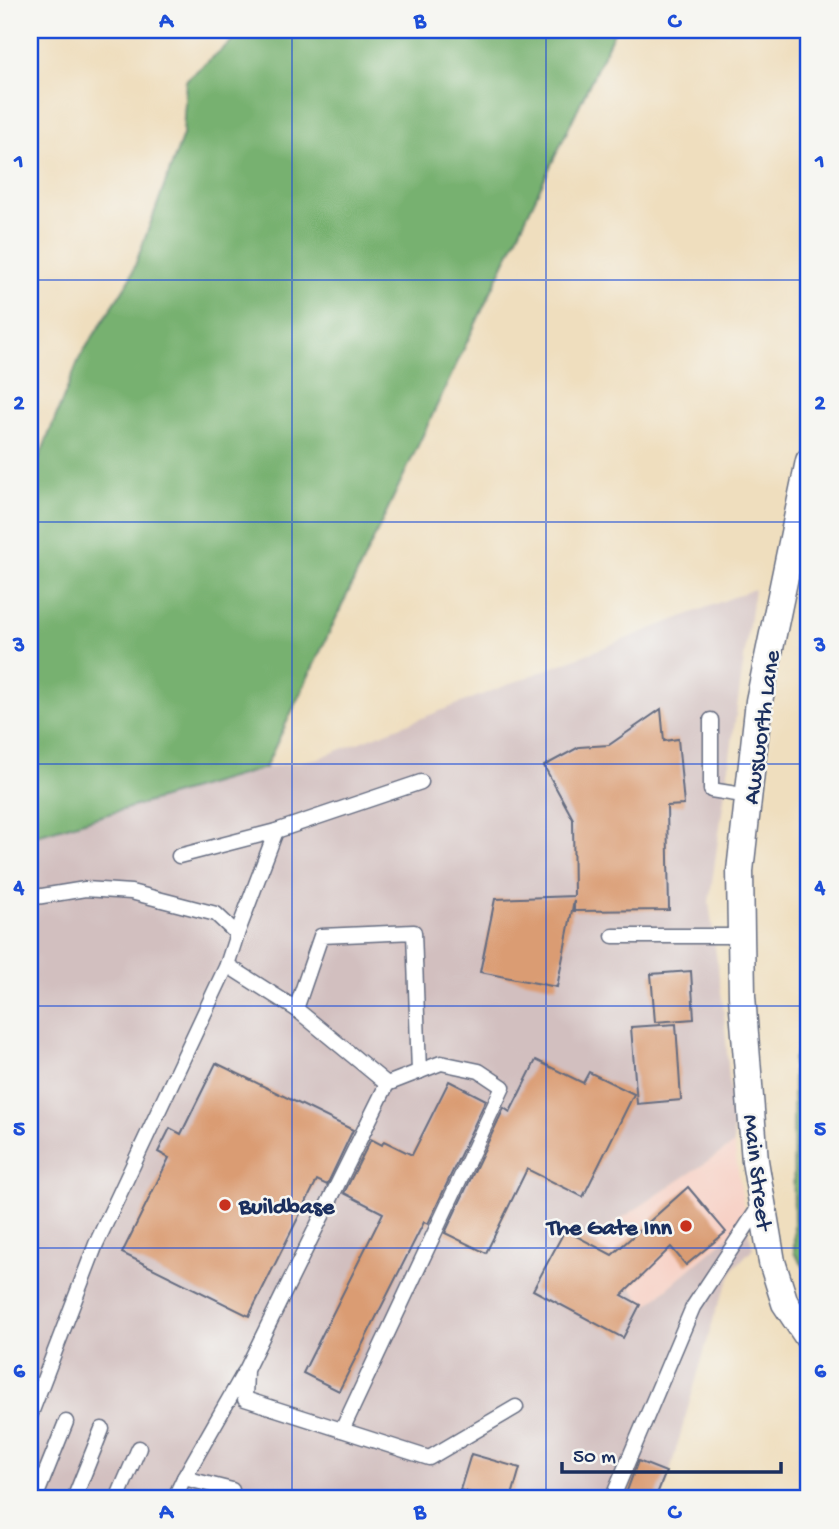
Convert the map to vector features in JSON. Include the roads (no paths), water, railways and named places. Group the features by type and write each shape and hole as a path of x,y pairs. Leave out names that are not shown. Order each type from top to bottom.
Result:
{"street":[{"name":"Awsworth Lane","path":"742,996 740,871 760,701 809,461"},
{"name":"Main Street","path":"742,996 755,1161 772,1262 785,1303 809,1339"}],"lane":[{"path":"711,720 711,790 749,796"},
{"path":"178,856 276,831 421,782"},
{"path":"30,1416 96,1244 227,965 276,831"},
{"path":"30,898 85,889 131,892 216,914 237,934"},
{"path":"296,1009 321,936 414,932 419,1072"},
{"path":"613,936 741,936"},
{"path":"227,965 296,1009 387,1084"},
{"path":"174,1499 246,1370 387,1084 441,1063 479,1071 503,1087 342,1430"},
{"path":"612,1499 692,1307 762,1202"},
{"path":"246,1370 245,1399 429,1458 516,1407"},
{"path":"35,1499 65,1422"},
{"path":"74,1499 102,1429"},
{"path":"117,1499 139,1448"},
{"path":"184,1478 232,1490 229,1499"}],"place":[{"name":"Buildbase","path":"225,1205"},
{"name":"The Gate Inn","path":"686,1226"}]}
